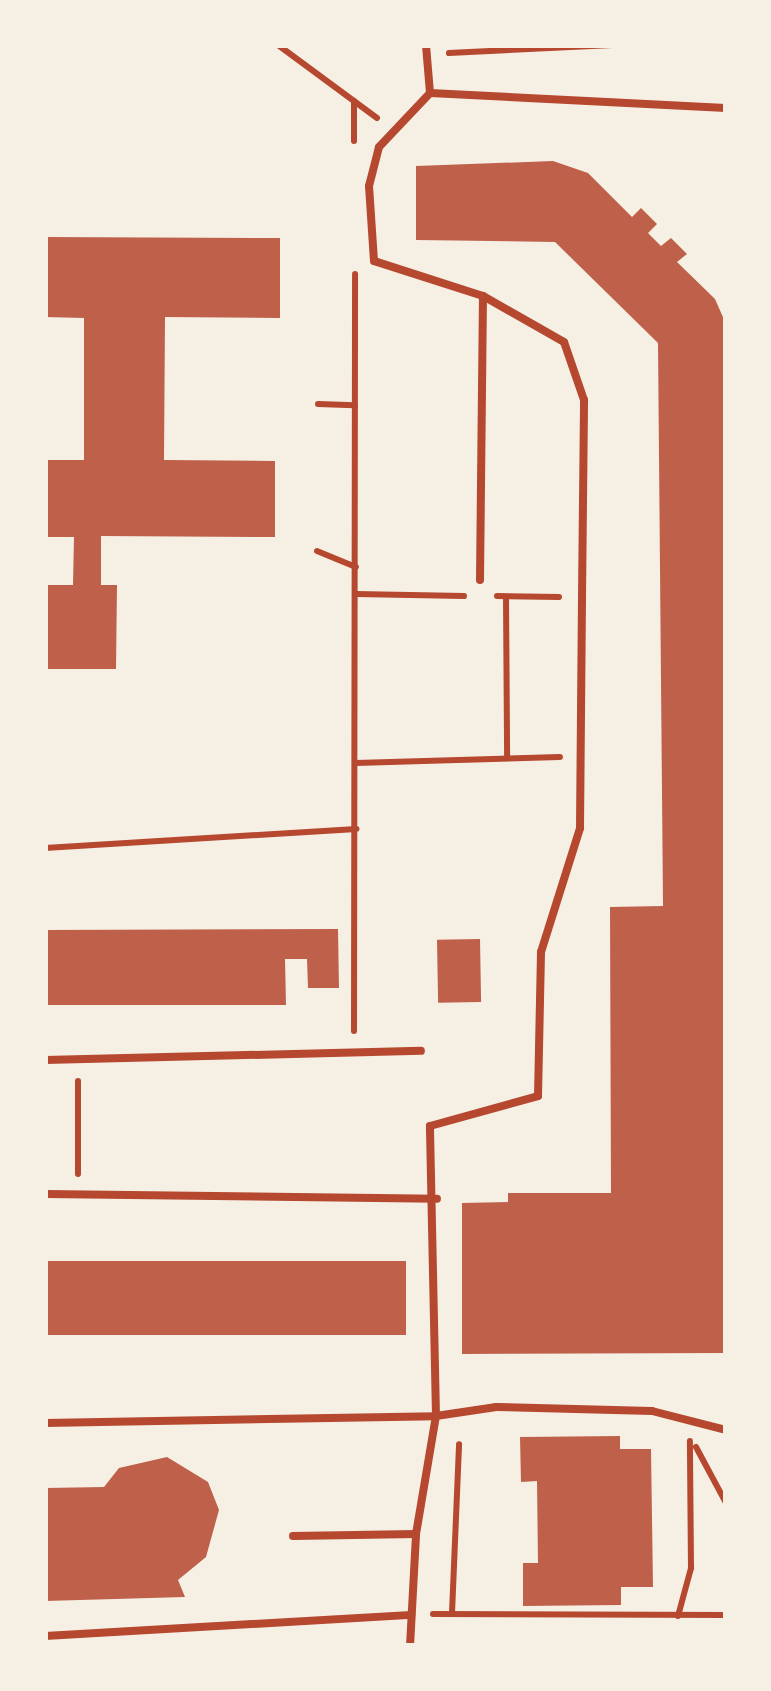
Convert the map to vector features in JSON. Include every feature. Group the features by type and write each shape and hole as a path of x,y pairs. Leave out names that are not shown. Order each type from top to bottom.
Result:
{"lane":[{"path":"410,1646 416,1534 436,1416 437,1199 430,1126 538,1096 541,952 580,828 584,400 564,342 483,296 374,261 369,186 379,147 430,93 426,50"},
{"path":"430,93 726,108"},
{"path":"480,580 483,296"},
{"path":"45,1060 421,1051"},
{"path":"45,1194 437,1199"},
{"path":"45,1423 436,1416 496,1407 652,1411 726,1430"},
{"path":"293,1536 416,1534"},
{"path":"45,1636 411,1614"}],"path":[{"path":"278,45 394,131"},
{"path":"426,50 613,45"},
{"path":"354,101 354,152"},
{"path":"354,1052 355,266"},
{"path":"318,404 355,405"},
{"path":"317,551 356,567"},
{"path":"506,596 508,758"},
{"path":"356,763 580,756"},
{"path":"45,848 356,829"},
{"path":"78,1060 78,1195"},
{"path":"674,1431 703,1439"},
{"path":"452,1613 459,1436"},
{"path":"690,1436 726,1503"},
{"path":"678,1616 690,1568 690,1436"},
{"path":"411,1614 725,1618"}],"building":[{"path":"553,161 588,173 632,217 641,208 657,224 648,233 661,246 671,238 687,254 677,262 715,299 726,324 726,1353 462,1354 462,1203 508,1202 508,1193 611,1193 610,907 663,906 658,343 555,242 416,240 416,166"},
{"path":"45,237 280,238 280,318 165,317 164,460 275,461 275,537 101,536 101,585 117,585 116,669 45,669 45,585 73,585 74,537 45,537 45,460 84,460 84,318 45,317"},
{"path":"338,929 339,988 308,988 307,959 285,959 286,1005 45,1005 45,930"},
{"path":"480,939 481,1002 438,1003 437,940"},
{"path":"45,1261 406,1261 406,1335 45,1335"},
{"path":"620,1436 620,1449 651,1449 653,1587 621,1587 621,1605 523,1606 523,1563 538,1563 537,1481 521,1482 520,1437"},
{"path":"167,1457 208,1482 219,1510 206,1557 178,1580 185,1597 45,1601 45,1488 104,1487 119,1468"}]}
